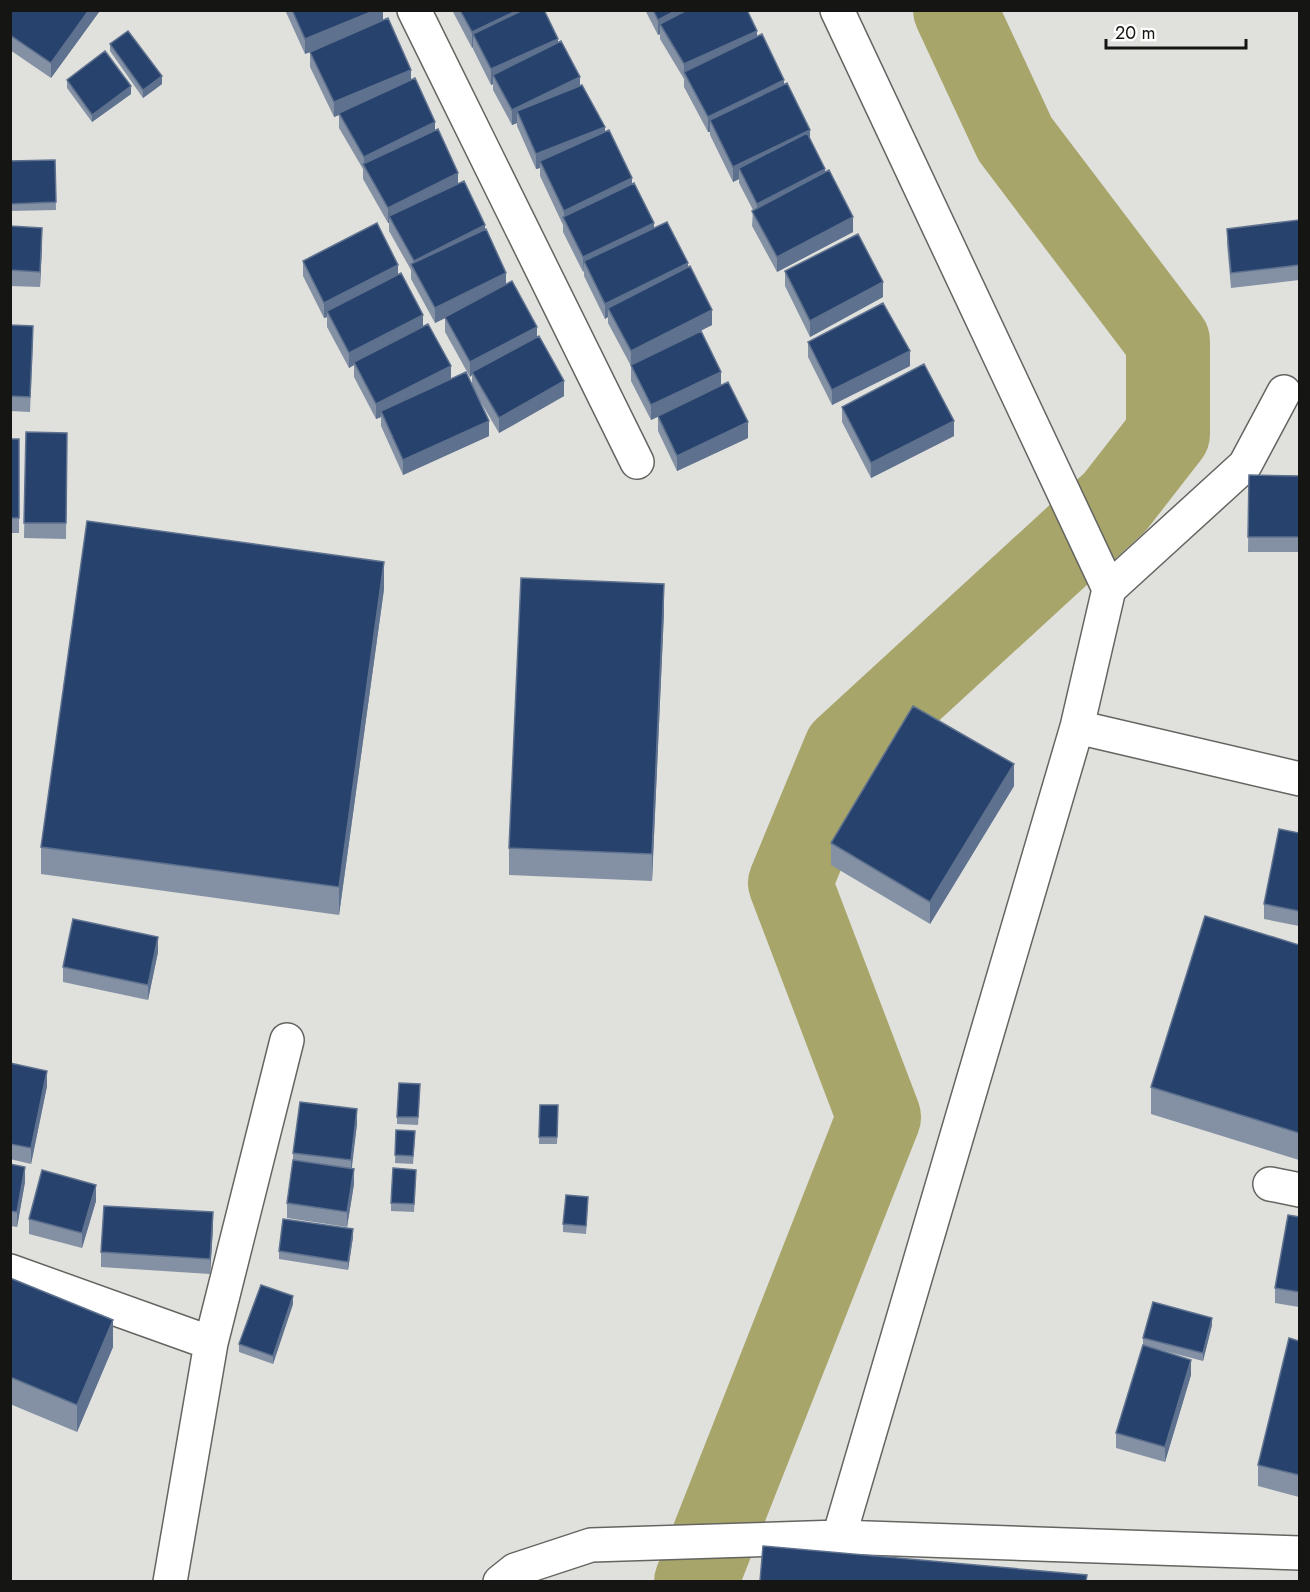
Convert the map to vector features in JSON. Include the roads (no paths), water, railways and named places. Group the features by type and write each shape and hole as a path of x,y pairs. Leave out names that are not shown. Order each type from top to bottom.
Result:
{"street":[{"path":"414,10 637,462"},
{"path":"837,10 1103,577 1077,727 839,1537"},
{"path":"1103,577 1245,465 1284,392"},
{"path":"1077,727 1299,779"},
{"path":"170,1581 211,1343 287,1040"},
{"path":"10,1270 211,1343"},
{"path":"500,1581 515,1570 591,1545 839,1537 1299,1553"}],"waterway":[{"path":"696,1582 879,1117 790,883 845,750 1115,502 1168,434 1168,341 1015,139 955,10"}]}
